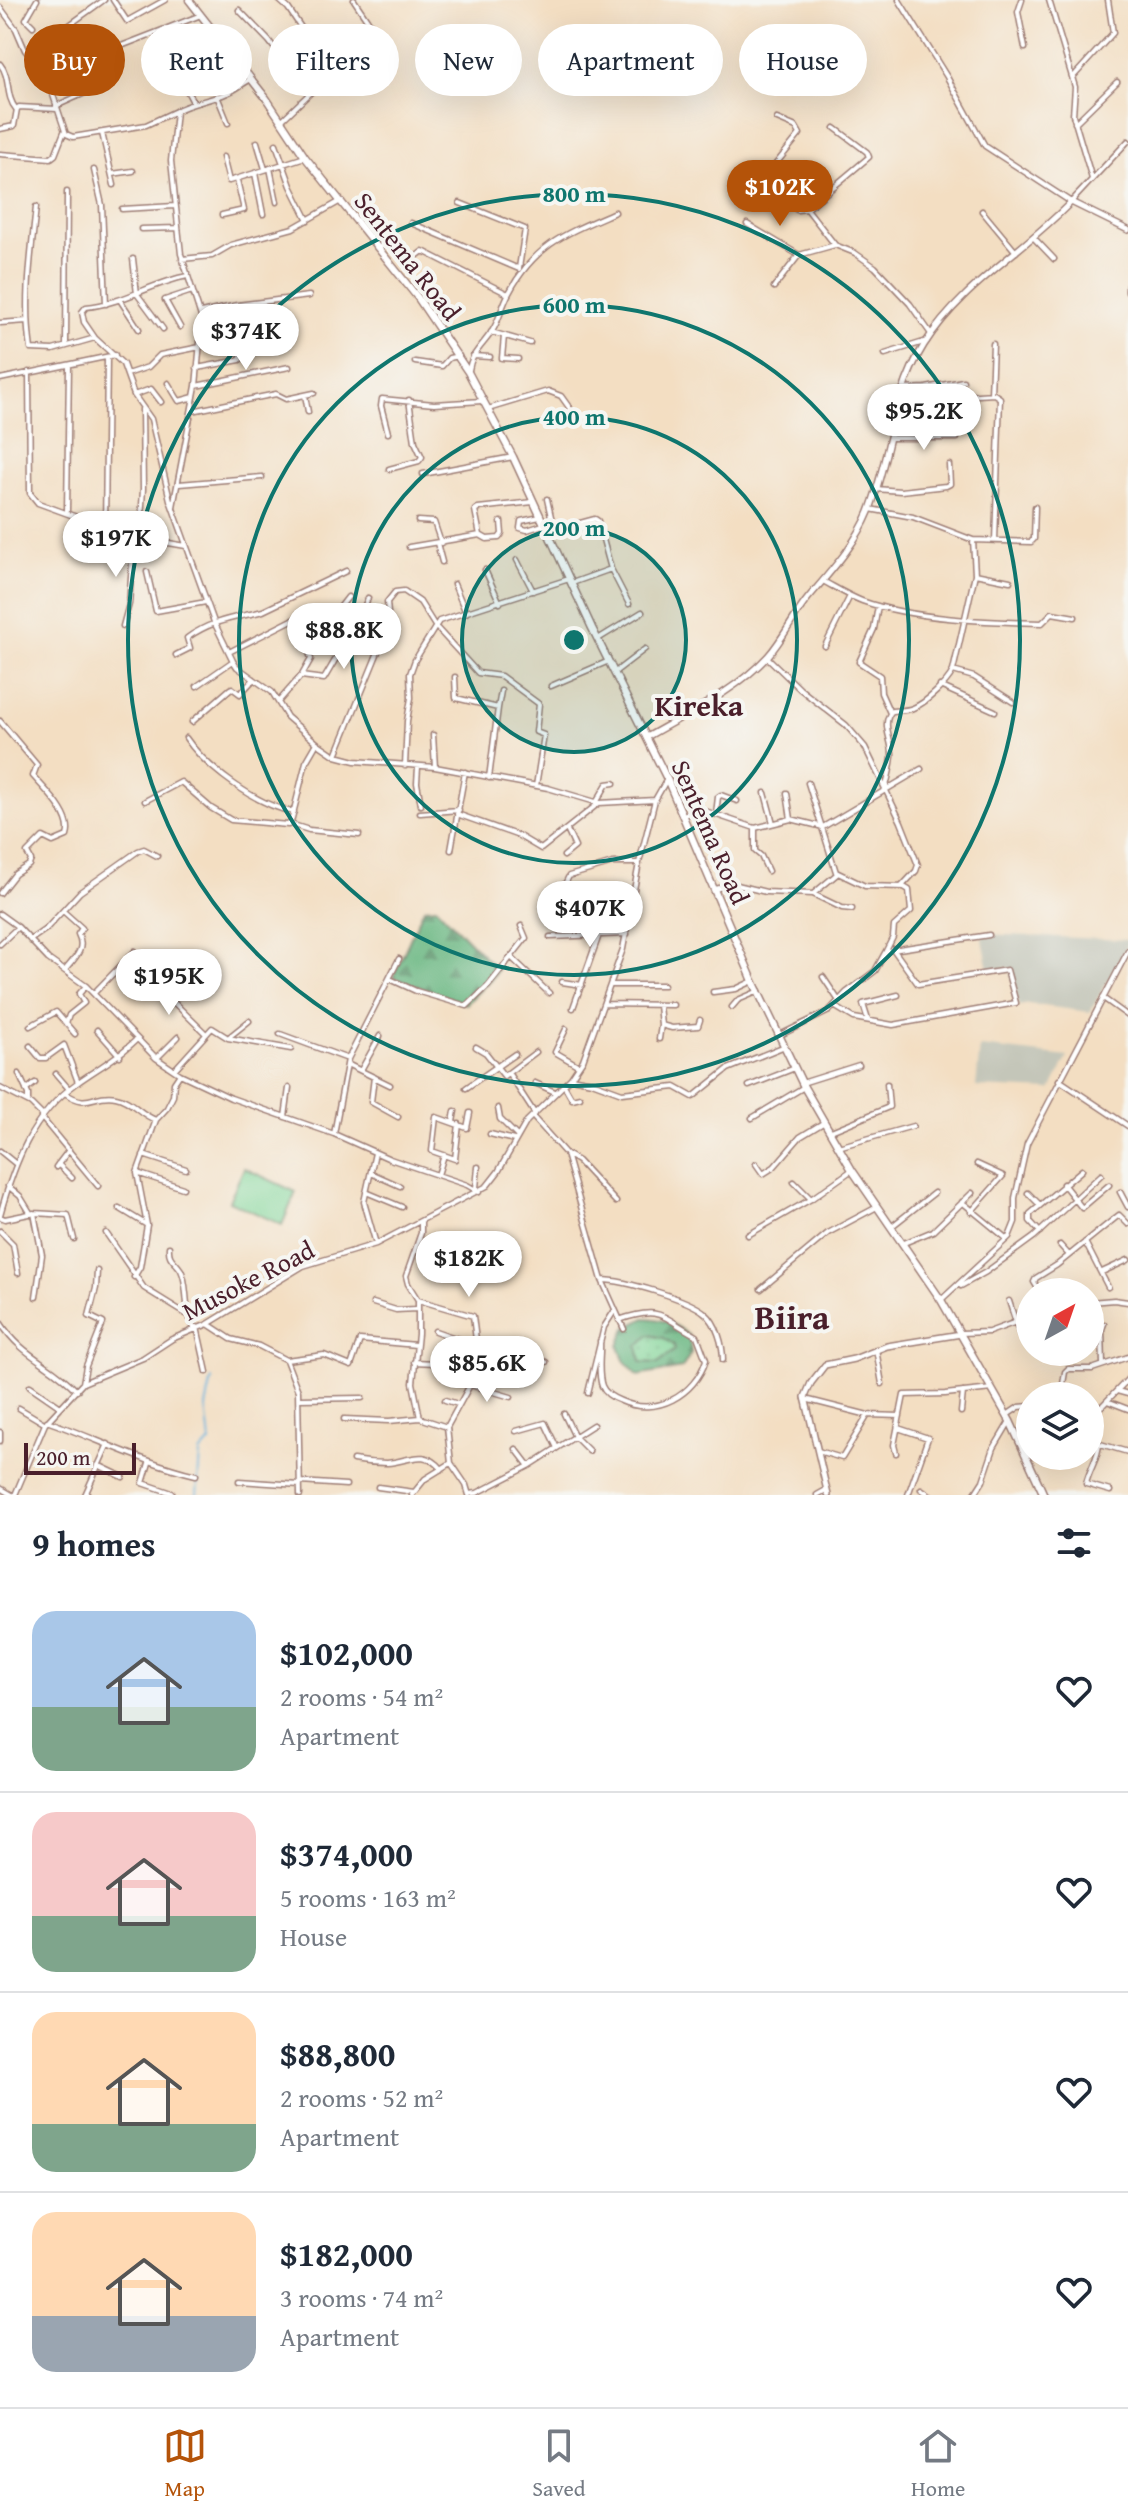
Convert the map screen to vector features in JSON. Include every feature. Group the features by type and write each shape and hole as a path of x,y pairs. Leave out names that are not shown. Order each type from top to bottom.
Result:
{"main road":[{"name":"Sentema Road","path":"189,0 208,24"},
{"name":"Sentema Road","path":"252,80 305,157 424,306 459,356 485,401 667,779 753,981 803,1085 852,1170 941,1300 1016,1433"},
{"name":"Sentema Road","path":"1033,1470 1044,1495"}],"street":[{"path":"31,24 26,19 37,0"},
{"path":"71,24 104,0"},
{"path":"113,0 127,21 165,0"},
{"path":"279,0 299,24"},
{"path":"354,0 370,24"},
{"path":"899,0 985,146 1071,202 1128,230"},
{"path":"1022,0 1018,12 1025,48"},
{"path":"1049,0 1073,77 1075,123 1092,179"},
{"path":"1073,77 1113,33 1108,0"},
{"path":"0,7 24,44"},
{"path":"239,10 268,40"},
{"path":"125,45 201,15"},
{"path":"0,64 5,70 11,102 17,109"},
{"path":"1075,123 1117,82"},
{"path":"0,154 51,158 55,155 64,132 53,96"},
{"path":"17,109 57,108 79,96"},
{"path":"190,96 193,102"},
{"path":"64,132 73,137 146,125 193,102 217,96 228,123"},
{"path":"282,120 304,96"},
{"path":"0,129 14,126 17,109"},
{"path":"173,507 196,386 201,313 182,259 171,161 176,111"},
{"path":"777,119 796,127 800,134 762,181 797,210 807,209 869,157 867,152 835,128"},
{"path":"102,133 114,185"},
{"path":"647,737 732,687 767,657 842,557 870,509 903,389 929,338 974,286 1071,202 1128,141"},
{"path":"257,142 277,202"},
{"path":"276,144 291,186 308,220"},
{"path":"223,157 228,180 237,180 305,157"},
{"path":"94,170 103,216 106,304"},
{"path":"112,174 133,171"},
{"path":"255,173 263,214"},
{"path":"222,215 244,210 237,180"},
{"path":"66,346 67,192"},
{"path":"182,259 212,256 231,245 293,228 340,201"},
{"path":"460,203 525,229 520,275"},
{"path":"122,209 176,206"},
{"path":"36,207 30,246 27,321 31,349 53,350 95,338"},
{"path":"807,209 835,245 855,253 875,267 910,304 929,338"},
{"path":"982,211 1016,252"},
{"path":"468,372 473,356 491,332 520,275 556,238 615,212"},
{"path":"411,223 519,269"},
{"path":"747,224 799,255"},
{"path":"141,229 179,228"},
{"path":"1033,237 1054,259"},
{"path":"379,250 385,240 413,259 424,252 508,294"},
{"path":"774,287 799,255 835,245"},
{"path":"133,259 137,294 163,329"},
{"path":"187,276 164,281 120,300 82,309 84,322 95,338 123,364 134,395 151,419 186,546 214,622 233,661 279,701 287,717 336,756 355,761 465,772 536,786 597,803 655,800"},
{"path":"1128,286 1128,292"},
{"path":"180,327 165,300 192,291"},
{"path":"201,313 309,296"},
{"path":"120,300 139,329"},
{"path":"0,323 27,321"},
{"path":"491,332 530,343"},
{"path":"504,336 502,357 518,359"},
{"path":"197,368 240,360 245,340 280,338"},
{"path":"885,354 929,338"},
{"path":"991,394 993,344"},
{"path":"127,374 148,367 160,355 200,347"},
{"path":"0,379 115,355"},
{"path":"415,362 442,366 449,358 459,356"},
{"path":"473,356 490,357"},
{"path":"105,530 107,357"},
{"path":"67,512 69,366"},
{"path":"196,386 289,367"},
{"path":"29,372 30,493 38,503 82,519"},
{"path":"903,389 963,381"},
{"path":"168,383 179,401 194,397"},
{"path":"926,388 930,398 991,394 997,394 1000,398 995,541"},
{"path":"134,395 151,389 161,402"},
{"path":"488,409 548,391 559,394 576,417"},
{"path":"192,411 276,394 286,399 314,393"},
{"path":"305,395 308,412"},
{"path":"388,433 382,399 434,404 485,401"},
{"path":"389,469 419,461 422,457 415,442 409,400"},
{"path":"140,538 142,407"},
{"path":"893,425 961,419"},
{"path":"890,438 957,438"},
{"path":"423,474 513,457"},
{"path":"876,489 901,491 946,486 950,484 949,465"},
{"path":"179,484 262,477"},
{"path":"547,499 548,529"},
{"path":"480,535 475,510 478,508 533,502"},
{"path":"870,509 913,517 973,540 995,541 1033,540 1035,507"},
{"path":"540,517 521,521 520,528 548,529 595,519 598,521 611,569 629,604"},
{"path":"418,521 434,522 442,562"},
{"path":"409,547 480,535 487,539 499,538 502,534 501,522"},
{"path":"123,626 129,604 134,537 186,546"},
{"path":"890,713 913,708 953,671 975,574 973,540"},
{"path":"517,560 533,591"},
{"path":"405,766 410,674 435,626 443,618 611,569"},
{"path":"485,570 500,603"},
{"path":"176,655 190,648 187,638 214,622 250,612 258,613 346,571"},
{"path":"147,572 156,611 206,602"},
{"path":"975,574 1010,581"},
{"path":"823,581 850,596 900,611 982,621 1042,623 1052,613 1075,617"},
{"path":"454,584 466,613"},
{"path":"336,756 389,625 387,607 390,596 404,591 413,595 435,626 478,673 501,676 539,704 536,732 544,735 536,786"},
{"path":"825,646 850,596"},
{"path":"279,701 302,675 311,659 308,649 348,597"},
{"path":"302,675 324,679 368,598"},
{"path":"878,606 874,629 859,662 880,676 881,693 890,713 887,726 892,754 885,790"},
{"path":"229,652 310,611"},
{"path":"598,639 642,612"},
{"path":"615,672 645,649"},
{"path":"767,657 800,689 852,731 868,751 918,865 901,887"},
{"path":"197,686 233,661"},
{"path":"551,686 609,661"},
{"path":"953,671 974,677 1013,702"},
{"path":"455,677 456,698 498,708"},
{"path":"192,722 230,689 240,694 254,679"},
{"path":"940,686 995,711"},
{"path":"489,778 501,691"},
{"path":"0,721 37,765 33,776 64,815 69,830 67,836 53,842 43,837 29,848 29,865 15,874 1,890"},
{"path":"433,735 435,767"},
{"path":"186,738 206,762 240,788 278,810 294,812"},
{"path":"290,824 306,762 317,743"},
{"path":"418,767 421,805"},
{"path":"683,815 692,812 716,814 755,828 791,819 823,827 921,769"},
{"path":"451,850 465,772"},
{"name":"Musoke Road","path":"83,1383 143,1358 195,1328 208,1324 303,1266 376,1244 478,1191 498,1172 516,1138 579,1066 627,934 639,863 655,800 667,779"},
{"path":"145,801 181,782 211,808 231,820 290,824 309,830 359,835"},
{"path":"420,813 458,812 519,836 541,849 597,803 607,784 614,783"},
{"path":"808,783 837,874"},
{"path":"765,793 773,823"},
{"path":"787,793 791,819"},
{"path":"716,814 721,795 737,801"},
{"path":"755,828 755,851 768,871"},
{"path":"564,856 575,847 567,830"},
{"path":"30,940 46,929 80,892 138,851 144,849 157,856"},
{"path":"565,897 565,884 569,876 613,863 639,863"},
{"path":"780,1035 819,1017 875,971 893,937 896,923 911,911 909,890 865,886 837,874"},
{"path":"813,894 837,874"},
{"path":"715,889 733,884 766,892 813,894 842,908 852,909"},
{"path":"63,911 82,928 78,934 82,949 65,970"},
{"path":"0,914 18,927 48,959 94,993 156,1058 180,1074 231,1098 334,1134 375,1153 478,1191 478,1167"},
{"path":"390,979 416,991 467,1006 488,986 526,938 521,926"},
{"path":"0,944 18,927"},
{"path":"550,937 627,934"},
{"path":"573,1008 599,935"},
{"path":"886,951 989,935"},
{"path":"834,1006 851,1017 893,1025 1016,1003 1007,970 918,984 893,949"},
{"path":"94,993 135,951"},
{"path":"941,1300 1007,1239 1015,1222 1015,1198 1027,1144 1128,951"},
{"path":"512,958 549,993"},
{"path":"334,1134 348,1062 399,959"},
{"path":"823,977 839,1001"},
{"path":"151,980 205,1033"},
{"path":"713,992 736,989 753,981"},
{"path":"562,982 582,985"},
{"path":"611,985 664,985"},
{"path":"66,1024 69,1015 84,1003 79,994 86,986"},
{"path":"732,1007 738,1000 759,991"},
{"path":"868,1020 863,1004 898,995"},
{"path":"1103,998 1128,1016"},
{"path":"604,1004 673,1005"},
{"path":"659,1005 659,1039"},
{"path":"30,1026 53,1012 75,1034"},
{"path":"661,1025 672,1028 698,1026 700,1020"},
{"path":"228,1038 249,1021"},
{"path":"174,1070 212,1028 228,1038 291,1049"},
{"path":"566,1029 555,1052 579,1066"},
{"path":"97,1030 120,1056"},
{"path":"280,1034 348,1062 390,1085"},
{"path":"361,1070 380,1036"},
{"path":"156,1058 178,1037"},
{"path":"74,1239 68,1215 51,1212 5,1219 0,1216 8,1186 16,1164 42,1116 78,1082 120,1056 137,1039"},
{"path":"30,1046 40,1058 46,1058 64,1045 78,1082"},
{"path":"571,1078 622,1093 675,1087 693,1097 728,1069 785,1046"},
{"path":"476,1047 486,1053 504,1076 536,1052"},
{"path":"466,1088 515,1054"},
{"path":"752,1118 803,1085 859,1065"},
{"path":"749,1086 795,1068"},
{"path":"19,1074 28,1101"},
{"path":"56,1074 76,1099 89,1102 105,1096 120,1098 146,1117 156,1120"},
{"path":"134,1277 140,1267 147,1225 137,1173 156,1120 167,1108 180,1074"},
{"path":"509,1074 534,1115 566,1154 578,1161 616,1202"},
{"path":"374,1077 371,1102 398,1117"},
{"path":"1059,1080 1128,1126"},
{"path":"26,1090 35,1083"},
{"path":"535,1083 556,1093"},
{"path":"829,1132 889,1107 887,1084"},
{"path":"564,1085 572,1099 580,1097"},
{"path":"0,1088 28,1101 98,1186"},
{"path":"285,1117 289,1088"},
{"path":"527,1101 534,1094"},
{"path":"498,1108 500,1119 516,1138"},
{"path":"453,1122 455,1111"},
{"path":"459,1124 455,1159 432,1151 436,1117 459,1124 467,1128 470,1113"},
{"path":"756,1164 763,1174 774,1167 800,1137 823,1123"},
{"path":"838,1147 913,1126"},
{"path":"490,1134 516,1138"},
{"path":"69,1150 57,1166 72,1178"},
{"path":"0,1151 16,1164"},
{"path":"375,1153 364,1202 376,1244"},
{"path":"566,1154 602,1280 624,1329"},
{"path":"143,1155 186,1169"},
{"path":"438,1175 444,1155"},
{"path":"971,1212 1003,1176 977,1164"},
{"path":"58,1176 63,1169"},
{"path":"748,1235 811,1199 852,1170"},
{"path":"1040,1232 1028,1217 1082,1170"},
{"path":"137,1173 183,1188"},
{"path":"371,1173 400,1186"},
{"path":"959,1285 986,1272 1040,1232 1101,1175"},
{"path":"794,1182 811,1199"},
{"path":"1063,1184 1082,1208 1109,1185"},
{"path":"8,1186 32,1213 42,1255 36,1297"},
{"path":"366,1192 402,1207"},
{"path":"1036,1278 1128,1208 1120,1192"},
{"path":"891,1227 934,1193"},
{"path":"904,1243 933,1231 972,1193"},
{"path":"1028,1193 1040,1205"},
{"path":"962,1202 1007,1239"},
{"path":"761,1289 828,1233 877,1207"},
{"path":"119,1208 147,1225"},
{"path":"1119,1215 1128,1224"},
{"path":"421,1221 421,1233 406,1276 408,1284 418,1300 473,1316 476,1340 470,1385 447,1427 451,1463 469,1494 478,1494 529,1466 593,1425"},
{"path":"0,1231 13,1244 18,1273"},
{"path":"106,1233 144,1288 186,1314 195,1328 207,1372"},
{"path":"1085,1242 1108,1287"},
{"path":"1060,1245 1069,1255"},
{"path":"169,1247 170,1258 182,1274 186,1314"},
{"path":"1102,1272 1128,1260"},
{"path":"0,1488 13,1495 46,1422 83,1383 86,1366 103,1323 89,1316 97,1271"},
{"path":"602,1280 621,1282 699,1309 713,1325 721,1343 723,1360"},
{"path":"418,1300 413,1383 420,1418"},
{"path":"1009,1301 1016,1319"},
{"path":"1104,1301 1128,1302"},
{"path":"373,1303 396,1310 416,1309"},
{"path":"588,1393 606,1321 615,1310"},
{"path":"600,1341 601,1385 612,1397 633,1407 649,1407 668,1402 691,1389 706,1360 697,1336 657,1313 642,1312 619,1320"},
{"path":"0,1322 21,1349 59,1373 77,1391"},
{"path":"817,1495 827,1493 805,1399 811,1383 828,1362 854,1359 876,1349 989,1332 1016,1322"},
{"path":"208,1324 231,1339 259,1346 286,1360 324,1355 351,1366 360,1340 416,1345"},
{"path":"435,1331 458,1339 502,1345 546,1362"},
{"path":"493,1391 496,1361 502,1345"},
{"path":"876,1349 882,1384"},
{"path":"1104,1365 1128,1357"},
{"path":"286,1360 299,1399 300,1495"},
{"path":"414,1362 435,1363 471,1372"},
{"path":"1064,1382 1066,1370 1100,1366"},
{"path":"1104,1403 1128,1379"},
{"path":"470,1385 511,1397"},
{"path":"30,1386 59,1406"},
{"path":"896,1453 894,1445 902,1398 906,1394 992,1389"},
{"path":"1117,1391 1128,1394"},
{"path":"961,1412 963,1392"},
{"path":"299,1399 362,1398"},
{"path":"805,1399 868,1415 900,1416"},
{"path":"445,1400 458,1404"},
{"path":"1107,1401 1128,1409"},
{"path":"19,1408 149,1463 196,1475"},
{"path":"974,1495 983,1481 1008,1418 1016,1410"},
{"path":"564,1414 575,1437 589,1451"},
{"path":"818,1451 842,1458 868,1415"},
{"path":"344,1419 389,1421 420,1418 447,1427"},
{"path":"516,1431 546,1424 557,1448"},
{"path":"898,1428 928,1439 908,1495"},
{"path":"0,1432 0,1441"},
{"path":"85,1495 108,1444"},
{"path":"1104,1445 1128,1452"},
{"path":"516,1449 529,1466"},
{"path":"353,1460 391,1463 413,1457 429,1458 442,1469"},
{"path":"149,1463 143,1483 172,1493"},
{"path":"378,1487 413,1494 425,1479 451,1463"},
{"path":"98,1465 123,1477"},
{"path":"1090,1470 1086,1484 1110,1491"},
{"path":"239,1481 346,1485"},
{"path":"921,1489 930,1495"}],"shaded area":[{"path":"982,934 1128,940 1128,945 1090,1012 1028,1004 1019,1006 1009,968 989,970"},
{"path":"980,1047 1068,1057 1051,1090 976,1087"}],"green space":[{"path":"436,907 497,970 466,1004 393,977 424,908"},
{"path":"244,1168 296,1192 282,1225 229,1201"},
{"path":"645,1318 669,1323 689,1336 691,1353 682,1368 638,1376 624,1360 619,1346 626,1328","holes":["649,1335 664,1338 674,1345 675,1350 658,1363 641,1362 638,1346"]},
{"path":"649,1335 664,1338 676,1350 658,1363 641,1362 638,1346"}],"waterway":[{"path":"197,1495 200,1453 210,1442 206,1407 212,1379"}],"district":[{"name":"Kireka","path":"699,705"},
{"name":"Biira","path":"792,1316"}]}
